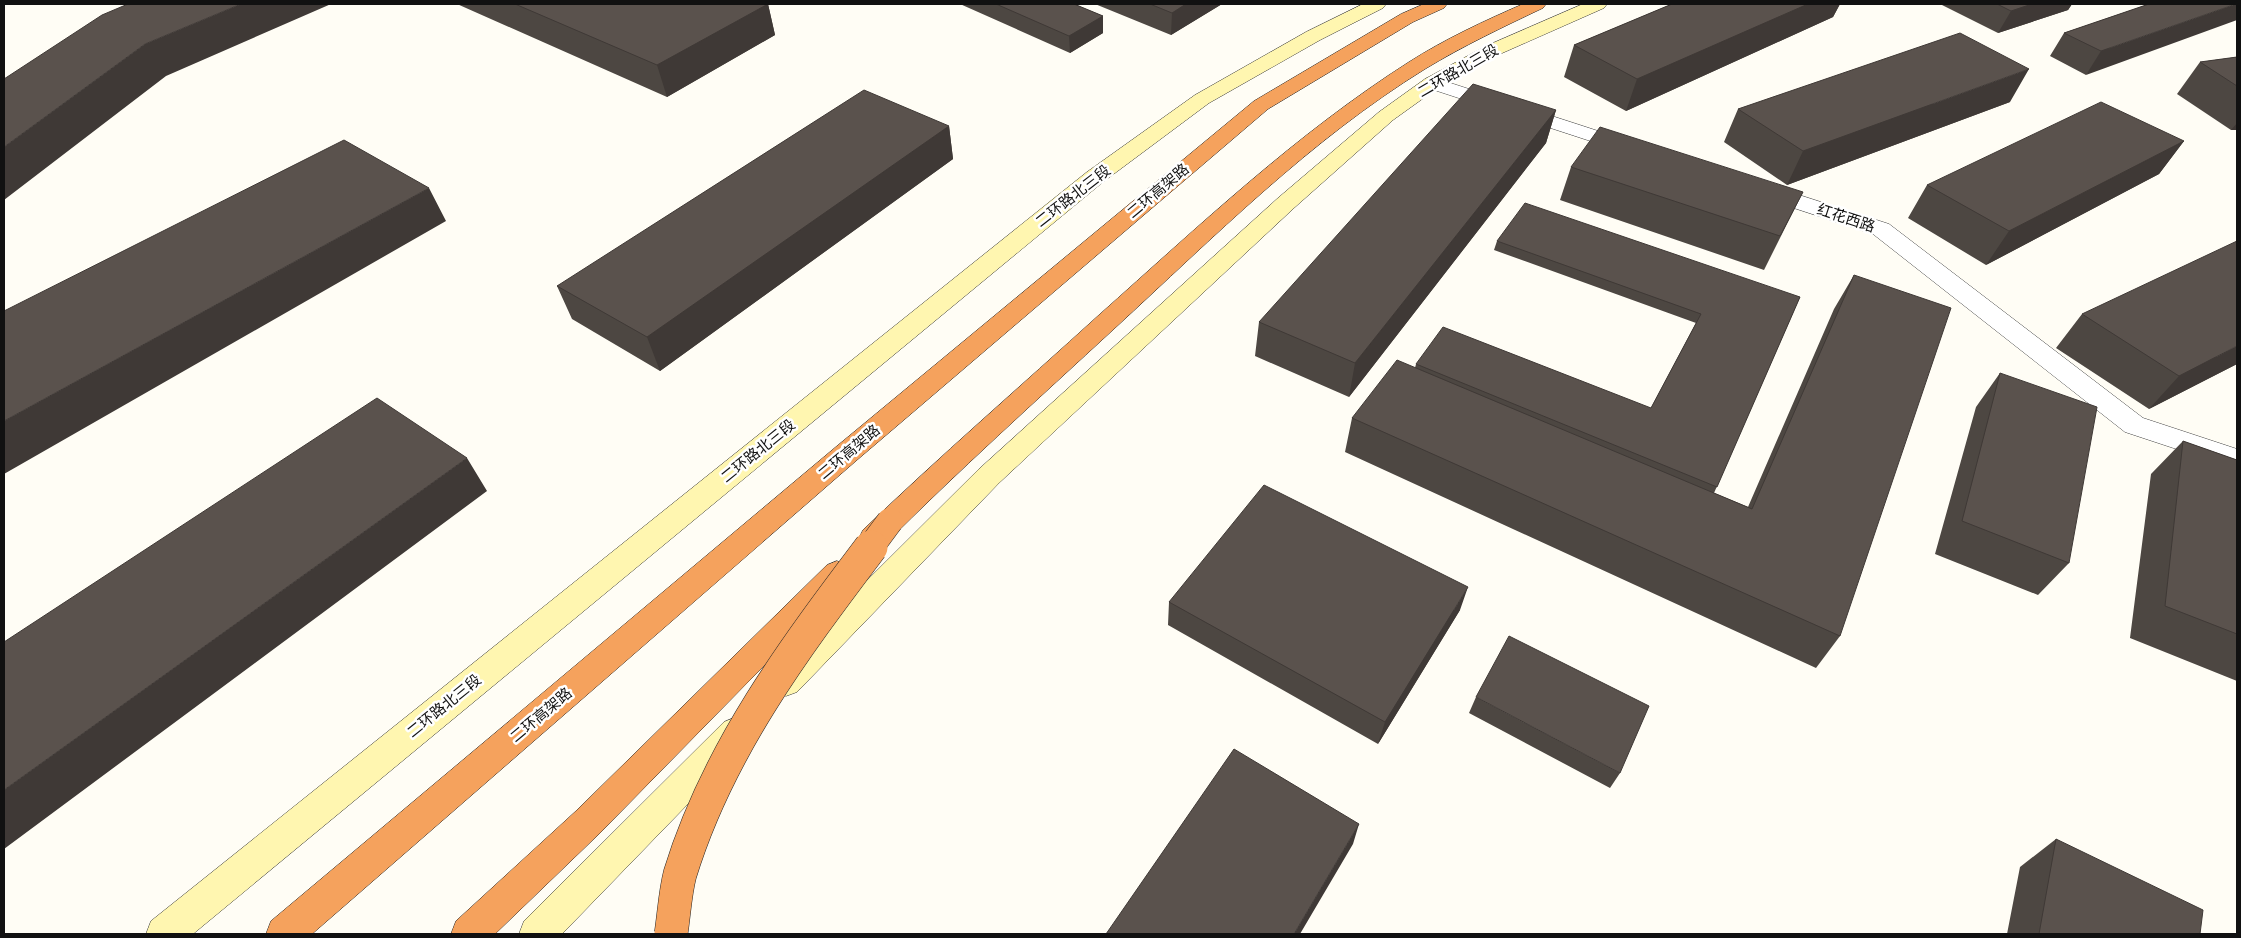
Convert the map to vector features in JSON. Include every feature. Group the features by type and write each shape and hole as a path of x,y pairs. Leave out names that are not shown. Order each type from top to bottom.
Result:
{"highway":[{"name":"二环高架路","path":"284,934 854,447 1260,105 1407,18 1438,4"},
{"path":"469,934 588,822 890,521 1248,192 1336,122 1414,66 1491,22 1537,4"},
{"path":"671,934 680,875 719,773 787,659 890,521"}],"main road":[{"name":"二环路北三段","path":"164,934 1095,176 1202,99 1313,36 1377,4"},
{"name":"二环路北三段","path":"537,934 989,476 1286,203 1386,116 1432,83 1493,50 1598,4"}],"street":[{"path":"1432,83 1647,153"},
{"name":"红花西路","path":"1740,183 1881,229 2134,425 2237,459"}],"building":[{"path":"128,4 241,4 145,44 4,147 4,79 102,15"},
{"path":"515,4 768,4 657,65"},
{"path":"996,4 1074,4 1103,16 1069,36"},
{"path":"1150,4 1186,4 1172,13"},
{"path":"1672,4 1808,4 1637,79 1574,45"},
{"path":"1997,4 2032,4 2011,11"},
{"path":"2149,4 2236,4 2101,51 2064,33"},
{"path":"1960,33 2029,69 1803,151 1738,109"},
{"path":"2237,57 2237,86 2200,62"},
{"path":"1473,84 1556,110 1355,363 1259,322"},
{"path":"864,90 949,126 647,337 557,286"},
{"path":"2101,102 2184,141 2009,231 1927,185"},
{"path":"1600,127 1803,192 1780,236 1571,167"},
{"path":"344,140 429,188 4,421 4,311"},
{"path":"1525,203 1800,297 1717,487 1416,364 1443,327 1651,408 1701,314 1497,241"},
{"path":"2237,241 2237,346 2179,376 2082,314"},
{"path":"1854,275 1951,308 1840,636 1352,418 1397,360 1752,509"},
{"path":"2000,373 2097,407 2069,563 1962,521"},
{"path":"377,398 467,458 4,790 4,642"},
{"path":"2183,441 2237,460 2237,634 2165,606"},
{"path":"1264,485 1468,587 1385,722 1169,602"},
{"path":"1509,636 1649,706 1620,773 1476,697"},
{"path":"1234,749 1359,824 1294,934 1106,934"},
{"path":"2056,839 2203,910 2200,934 2039,934"}]}
